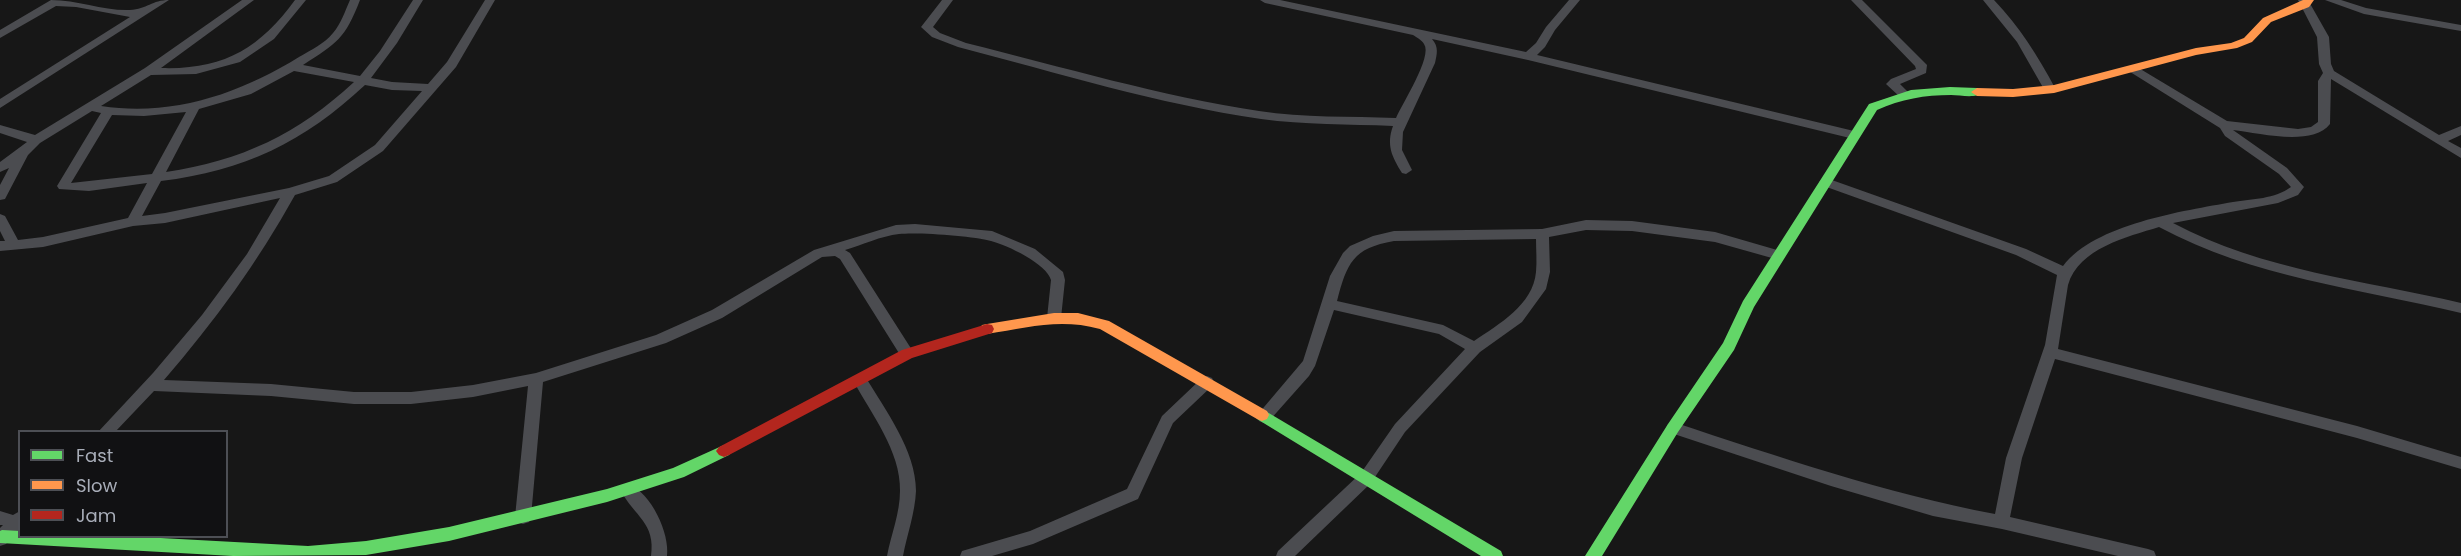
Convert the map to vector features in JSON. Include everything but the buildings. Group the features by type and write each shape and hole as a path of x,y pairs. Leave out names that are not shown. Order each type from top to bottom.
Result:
{"street":[{"path":"0,104 164,0"},
{"path":"149,71 181,73 199,71 249,53 276,34 301,0"},
{"path":"90,107 108,111 194,108 245,92 293,67 337,36 355,0"},
{"path":"108,111 63,186 155,178 236,162 262,152 321,118 362,81 418,0"},
{"path":"0,246 54,240 133,221 165,218 290,192 333,179 370,155 387,140 457,57 490,0"},
{"path":"948,0 927,27 936,35 962,45 1150,95 1216,107 1301,119 1399,122"},
{"path":"1265,0 1528,56 1854,135"},
{"path":"1528,56 1541,45 1550,29 1575,0"},
{"path":"1856,0 1921,65 1922,70 1919,72 1900,78 1892,84 1904,94"},
{"path":"1988,0 2005,16 2020,37 2049,88"},
{"path":"2330,0 2364,11 2461,28"},
{"path":"0,35 56,1 78,1 129,13 146,10"},
{"path":"0,168 24,152 36,140 149,71 247,1"},
{"path":"1593,556 1673,428 1729,346 1748,305 1854,135 1873,107 1887,99 1936,89 2032,92 2133,70 2198,51 2244,43 2256,35 2265,21 2306,2 2323,37 2325,64 2329,73 2461,154"},
{"path":"1406,170 1395,146 1399,122 1429,67 1433,52 1429,42 1414,31"},
{"path":"293,67 392,86 429,88"},
{"path":"2002,522 2009,473 2050,352 2065,273 2082,252 2160,222 2278,199 2294,192 2298,187 2283,171 2234,137 2224,125 2133,70"},
{"path":"2224,125 2251,126 2289,133 2314,131 2324,124 2324,81 2329,73"},
{"path":"133,221 194,108"},
{"path":"0,129 36,140"},
{"path":"2439,140 2461,130"},
{"path":"0,196 24,152"},
{"path":"1826,182 2021,252 2065,273"},
{"path":"107,430 151,385 218,305 246,266 290,192"},
{"path":"0,219 14,244"},
{"path":"2160,222 2185,237 2269,267 2461,308"},
{"path":"1264,417 1305,372 1311,362 1341,263 1358,247 1373,240 1394,236 1542,234 1586,225 1632,226 1715,237 1779,255"},
{"path":"151,385 271,390 354,398 411,398 473,391 537,379 661,339 717,314 802,262 829,250 896,230 915,229 992,236 1030,252 1056,272 1058,280 1054,318"},
{"path":"1284,556 1366,478 1400,428 1475,348 1517,318 1539,289 1543,272 1542,234"},
{"path":"829,250 837,251 845,256 907,354"},
{"path":"1329,304 1443,330 1475,348"},
{"path":"1,538 183,552 353,554 427,540 628,491 715,456 907,354 998,326 1054,318 1078,318 1104,325 1207,382 1495,556"},
{"path":"2050,352 2357,432 2461,463"},
{"path":"523,517 537,379"},
{"path":"860,380 906,472 908,491 895,556"},
{"path":"968,556 1033,537 1133,494 1167,420 1207,382"},
{"path":"1673,428 1831,480 1933,509 2002,522 2086,548 2148,556"},
{"path":"628,491 642,505 655,528 661,550 659,556"},
{"path":"0,518 18,520"},
{"path":"1,538 18,520"}],"traffic: fast":[{"path":"1593,556 1673,428 1729,346 1748,305 1873,107 1898,97 1924,92 1977,92"},
{"path":"1262,415 1495,556"},
{"path":"21,538 308,553 366,548 449,534 607,495 655,481 724,451"},
{"path":"2,537 18,538"}],"traffic: slow":[{"path":"1977,92 2013,93 2054,89 2196,52 2233,46 2248,40 2267,20 2305,5 2309,0"},
{"path":"987,329 1054,318 1078,318 1104,325 1262,415"}],"traffic: jam":[{"path":"724,451 907,354 987,329"}]}
